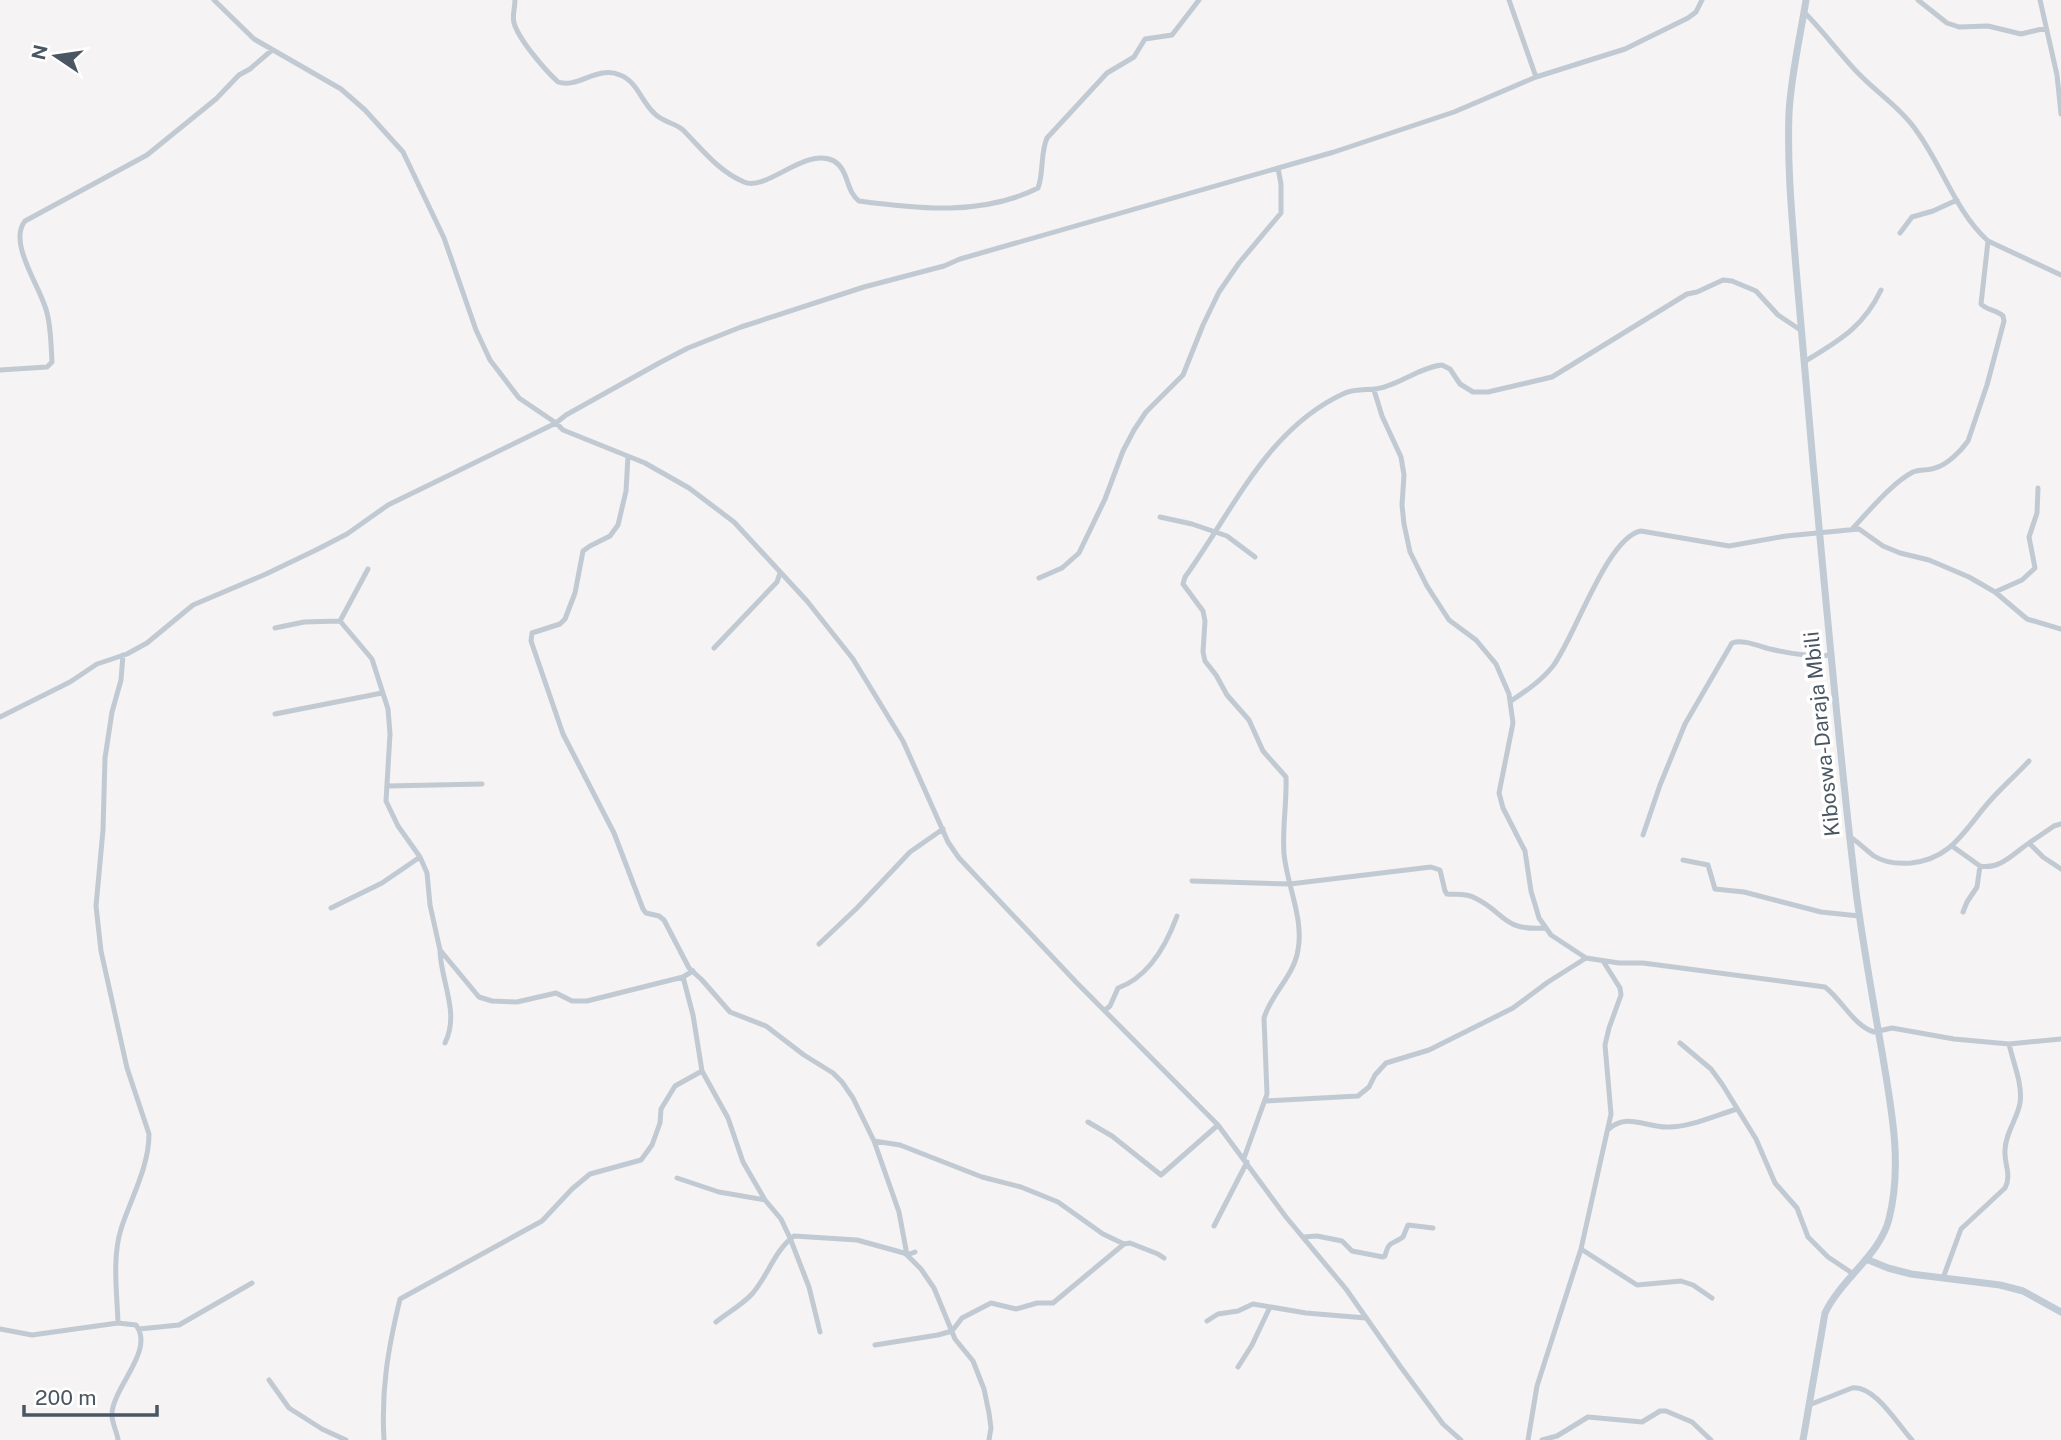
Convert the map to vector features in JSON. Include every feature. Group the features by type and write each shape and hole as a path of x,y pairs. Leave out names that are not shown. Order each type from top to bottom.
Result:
{"main road":[{"name":"Kiboswa-Daraja Mbili","path":"1803,1440 1825,1313 1830,1302 1881,1239 1889,1219 1895,1161 1894,1125 1859,916 1849,836 1801,331 1792,210 1789,112 1806,0"},
{"path":"1866,1259 1888,1268 2023,1291 2061,1312"}],"street":[{"path":"214,0 254,39 341,89 365,110 403,152 444,238 476,330 490,360 519,398 563,430 628,456 667,475 704,498 734,522 824,621 853,659 903,741 959,858 1218,1125 1286,1217 1346,1289 1436,1415 1461,1440"},
{"path":"515,0 514,24 523,40 555,80 566,84 602,72 624,76 654,114 682,130 715,164 742,181 755,183 814,159 827,158 842,168 853,196 859,201 957,208 992,204 1038,188 1047,138 1107,73 1134,57 1145,39 1169,37 1176,32 1199,0"},
{"path":"1509,0 1536,77"},
{"path":"0,717 97,664 123,655 155,638 193,605 266,574 347,534 388,505 556,423 565,415 688,348 741,327 864,287 944,267 960,259 1278,168 1454,112 1536,77 1625,49 1688,18 1696,12 1702,0"},
{"path":"1918,0 1947,23 1959,27 1988,26 2021,34 2046,28"},
{"path":"2040,0 2057,75 2061,114"},
{"path":"1804,12 1856,71 1910,123 1972,223 1988,241 2061,275"},
{"path":"0,370 39,369 52,362 47,312 21,246 19,231 25,221 147,155 272,50"},
{"path":"1039,578 1062,568 1079,553 1134,430 1146,412 1183,375 1219,292 1239,263 1281,213 1278,168"},
{"path":"1900,233 1912,217 1957,200"},
{"path":"1853,528 1905,478 1915,471 1934,469 1941,465 1968,441 1987,385 2004,321 2000,313 1982,306 1981,303 1988,241"},
{"path":"1214,1226 1245,1160 1265,1101 1268,1081 1264,1018 1296,960 1299,944 1283,842 1286,777 1263,751 1249,720 1227,695 1205,661 1203,611 1183,584 1185,576 1276,443 1314,411 1353,390 1386,387 1442,365 1450,369 1460,384 1473,392 1488,392 1552,377 1687,294 1723,280 1756,291 1778,316 1801,331"},
{"path":"1804,362 1855,327 1868,314 1881,290"},
{"path":"1374,390 1382,416 1401,457 1404,475 1402,505 1410,552 1427,586 1449,620 1476,640 1496,664 1511,701 1513,723 1499,793 1503,808 1525,851 1534,906 1545,928 1586,958 1816,985 1832,993 1865,1028 1874,1032 1892,1028 1954,1039 2009,1044 2061,1039"},
{"path":"628,456 626,491 618,525 610,536 583,551 575,593 565,619 560,624 532,633 531,640 564,734 614,833 646,913 664,920 693,971 730,1012 766,1026 842,1082 853,1098 874,1142 900,1212 907,1255"},
{"path":"1995,592 2022,580 2035,568 2029,537 2037,513 2038,488"},
{"path":"1160,517 1227,536 1255,557"},
{"path":"1511,701 1538,682 1553,666 1597,581 1625,539 1642,531 1728,546 1853,528 1863,531 1883,546 1947,567 1995,592 2027,619 2061,629"},
{"path":"340,621 368,569"},
{"path":"714,648 777,582 780,573"},
{"path":"275,628 304,622 340,621"},
{"path":"340,621 372,659 388,709 390,734 386,802 391,814 421,857 427,873 430,905 440,950 440,967 452,1010 450,1033 445,1043"},
{"path":"1643,835 1685,724 1732,643 1739,641 1783,651 1830,655"},
{"path":"118,1322 116,1252 149,1144 149,1134 127,1068 101,951 96,906 103,830 105,758 112,712 121,680 123,655"},
{"path":"275,714 382,693"},
{"path":"1849,836 1875,856 1895,863 1934,859 1952,846 2029,761"},
{"path":"387,786 482,784"},
{"path":"1952,846 1980,866 1992,867 2061,824"},
{"path":"819,944 910,852 943,829"},
{"path":"2029,843 2061,869"},
{"path":"331,908 382,883 421,857"},
{"path":"1683,860 1708,865 1715,888 1744,892 1821,912 1859,916"},
{"path":"1963,912 1977,887 1980,866"},
{"path":"1192,881 1290,884 1431,867 1440,870 1447,894 1473,897 1501,918 1521,928 1545,928"},
{"path":"1105,1010 1110,1006 1118,988 1131,983 1162,951 1177,916"},
{"path":"440,950 480,997 492,1001 527,1001 556,993 572,1001 587,1001 683,977 693,971"},
{"path":"1265,1101 1358,1096 1369,1087 1386,1063 1429,1049 1513,1008 1586,958"},
{"path":"1529,1440 1537,1386 1581,1250 1609,1129 1611,1114 1605,1045 1621,995 1620,988 1603,961"},
{"path":"683,977 693,1015 702,1071 728,1118 743,1162 765,1200 781,1219 790,1238 809,1287 820,1332"},
{"path":"1680,1043 1711,1069 1756,1139 1775,1183 1797,1208 1808,1237 1828,1257 1852,1273"},
{"path":"1943,1278 1961,1229 2005,1188 2009,1181 2005,1145 2021,1100 2009,1044"},
{"path":"384,1440 382,1406 387,1358 400,1299 542,1221 590,1174 641,1160 652,1145 662,1109 675,1086 702,1071"},
{"path":"1609,1129 1619,1121 1668,1128 1737,1109"},
{"path":"1088,1122 1112,1136 1161,1175 1218,1125"},
{"path":"874,1142 900,1145 982,1177 1021,1187 1058,1202 1103,1234 1124,1244"},
{"path":"677,1178 719,1192 765,1200"},
{"path":"1304,1237 1317,1236 1342,1241 1352,1251 1383,1257 1392,1241 1403,1237 1408,1225 1433,1228"},
{"path":"716,1322 750,1297 771,1261 794,1236 857,1240 904,1253 921,1269 934,1288 955,1339 973,1361 984,1389 991,1428 989,1440"},
{"path":"875,1345 952,1331 962,1318 991,1303 1016,1309 1037,1303 1053,1303 1124,1244 1130,1243 1164,1258"},
{"path":"1581,1250 1637,1285 1681,1281 1693,1285 1712,1298"},
{"path":"907,1255 915,1252"},
{"path":"139,1329 179,1325 252,1283"},
{"path":"1207,1321 1218,1314 1238,1311 1251,1304 1306,1313 1366,1318"},
{"path":"1238,1367 1270,1307"},
{"path":"0,1329 32,1335 118,1322 132,1323 139,1329 141,1337 137,1358 113,1407 112,1420 118,1440"},
{"path":"269,1380 289,1408 322,1429 346,1440"},
{"path":"1809,1405 1858,1387 1872,1395 1912,1440"},
{"path":"1542,1440 1557,1436 1588,1418 1642,1422 1666,1411 1692,1422 1712,1440"}]}
